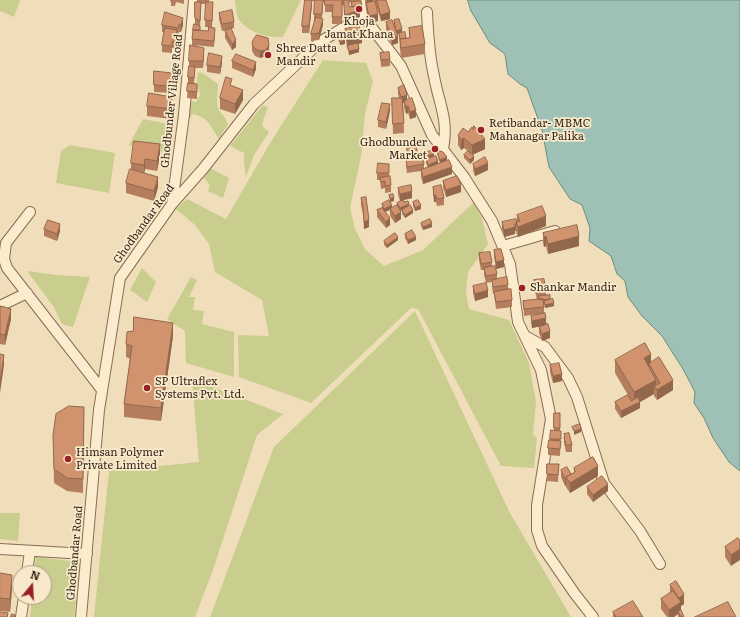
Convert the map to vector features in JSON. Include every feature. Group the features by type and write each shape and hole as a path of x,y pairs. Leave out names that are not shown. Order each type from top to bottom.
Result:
{"street":[{"name":"Ghodbunder Village Road","path":"172,204 184,115 194,0"},
{"path":"363,0 363,16 401,66 432,135 464,177 492,221 510,264 518,322 540,370 552,419 539,490 537,505 537,530 542,546 575,594 593,617"},
{"path":"427,12 428,42 434,78 446,126 443,149"},
{"name":"Ghodbandar Road","path":"81,617 98,418 120,278 172,204 203,169 254,104 320,42 363,16"},
{"path":"30,212 6,243 4,259 7,268 102,390"},
{"path":"503,246 566,228"},
{"path":"0,306 27,294"},
{"path":"525,336 545,346 568,378 577,397 604,483 640,531 660,564"},
{"path":"0,549 87,554"},
{"path":"28,565 30,551"},
{"path":"21,617 23,605"}],"green space":[{"path":"0,0 20,0 14,17 0,11"},
{"path":"235,0 301,0 283,37 278,37 266,36 254,32 244,25 238,17"},
{"path":"323,60 366,63 373,81 365,114 361,156 350,208 355,229 365,249 384,266 423,250 474,202 482,219 488,244 468,272 466,292 469,309 509,320 529,363 536,402 533,434 537,438 534,468 501,466 418,309 411,308 311,403 239,377 238,335 269,336 262,300 215,272 209,244 195,225 176,209 187,199 226,219 270,143"},
{"path":"198,72 204,74 218,84 218,107 228,124 219,139 209,123 203,118 193,114 187,121 190,101 196,102 200,95 199,89 196,87"},
{"path":"263,105 268,107 262,124 269,132 254,155 246,177 244,153 230,146"},
{"path":"143,119 169,124 166,152 141,149 129,145"},
{"path":"70,145 115,153 109,193 56,183 61,151"},
{"path":"210,168 229,178 223,198 208,191 210,185 204,178"},
{"path":"142,268 156,282 147,302 130,290"},
{"path":"27,271 56,275 90,277 73,327 62,324 53,306"},
{"path":"191,277 197,280 189,297 195,297 193,310 204,311 202,324 234,332 234,377 186,363 185,331 167,319"},
{"path":"415,311 510,513 571,617 210,617 274,447"},
{"path":"192,379 283,414 257,435 213,570 195,617 94,617 109,471 199,462"},
{"path":"0,513 20,513 18,541 0,539"},
{"path":"36,557 80,562 74,617 30,617 31,605 52,605 52,565 35,565"}],"water":[{"path":"468,0 740,0 740,471 729,462 713,438 704,418 694,403 695,392 683,369 662,336 642,316 628,297 625,281 617,274 611,256 589,241 590,228 582,205 570,199 549,167 542,130 527,88 508,74 505,54 490,43 471,11"}],"building":[{"path":"305,0 312,0 309,26 302,26"},
{"path":"315,0 323,0 322,14 314,14"},
{"path":"325,0 342,0 342,17 332,17 333,5 325,5"},
{"path":"344,0 349,0 349,7 360,5 360,10 345,15"},
{"path":"377,0 386,0 390,12 381,15"},
{"path":"361,1 362,7 360,7 360,5 352,7 351,2"},
{"path":"375,1 378,14 369,16 366,3"},
{"path":"195,2 201,2 200,21 195,18"},
{"path":"206,2 213,2 212,21 205,20"},
{"path":"232,10 234,22 222,24 219,13"},
{"path":"165,12 183,18 181,25 179,25 178,28 162,25"},
{"path":"316,17 323,19 319,33 311,34"},
{"path":"399,19 402,29 396,31 394,20"},
{"path":"392,20 398,36 392,38 386,22"},
{"path":"194,24 200,26 200,30 193,30"},
{"path":"359,26 362,36 347,39 345,29"},
{"path":"422,26 425,44 401,48 400,39 410,38 409,28"},
{"path":"209,27 215,28 214,41 192,39 193,30 208,31"},
{"path":"165,28 177,30 175,42 172,41 172,46 162,45"},
{"path":"231,28 236,40 232,44 225,31"},
{"path":"405,32 406,38 400,39 399,33"},
{"path":"343,33 345,40 340,42 338,35"},
{"path":"257,35 268,38 269,45 266,50 260,51 255,49 252,44"},
{"path":"358,43 359,49 349,51 347,46"},
{"path":"190,45 204,48 203,61 189,61"},
{"path":"389,52 390,59 381,60 380,53"},
{"path":"209,53 222,56 220,67 207,65"},
{"path":"236,54 256,62 253,70 232,61"},
{"path":"189,66 195,67 194,78 188,77"},
{"path":"154,71 172,73 171,86 154,85"},
{"path":"226,77 232,79 230,85 243,90 235,104 220,98"},
{"path":"188,83 197,84 197,92 187,91"},
{"path":"404,85 407,95 401,97 398,88"},
{"path":"149,93 172,97 171,109 147,106"},
{"path":"392,98 402,98 404,123 393,124"},
{"path":"412,98 416,110 410,112 404,101"},
{"path":"382,103 390,104 386,122 378,120"},
{"path":"474,126 485,139 472,145 464,138 461,140 458,135 463,128 468,132 472,127 473,129"},
{"path":"134,141 160,144 157,161 145,159 144,165 131,163"},
{"path":"407,146 416,146 418,156 408,157"},
{"path":"434,150 434,154 425,156 424,153"},
{"path":"437,150 443,152 447,157 440,160"},
{"path":"468,151 474,156 470,160 464,155"},
{"path":"436,156 438,161 428,165 426,159"},
{"path":"423,157 424,164 407,167 406,159"},
{"path":"485,157 488,163 475,169 473,164"},
{"path":"449,160 452,167 423,177 421,170"},
{"path":"378,163 389,164 389,173 377,173"},
{"path":"130,169 158,177 154,191 126,183"},
{"path":"390,176 391,185 385,186 385,181 381,182 380,178"},
{"path":"457,176 461,185 446,190 443,181"},
{"path":"411,185 412,191 400,194 398,188"},
{"path":"441,185 444,198 437,199 436,195 434,196 433,187"},
{"path":"393,194 394,197 390,199 389,195"},
{"path":"366,197 369,220 364,222 361,198"},
{"path":"389,200 392,205 384,209 382,204"},
{"path":"403,200 404,202 408,201 409,204 400,208 397,203"},
{"path":"418,200 421,205 415,208 413,202"},
{"path":"397,205 401,212 395,216 390,209"},
{"path":"410,205 413,210 405,215 402,210"},
{"path":"542,206 546,216 518,227 516,222 520,221 517,215"},
{"path":"382,208 390,218 386,222 377,210"},
{"path":"430,219 432,223 423,227 421,223"},
{"path":"516,219 517,222 515,227 504,230 502,222"},
{"path":"48,220 60,224 57,234 44,229"},
{"path":"577,225 579,236 548,244 546,236 544,237 543,233"},
{"path":"412,230 416,237 408,240 405,234"},
{"path":"395,233 398,237 387,245 384,241"},
{"path":"501,249 504,260 496,262 494,250"},
{"path":"490,252 492,262 481,264 479,253"},
{"path":"495,266 497,274 486,276 484,268"},
{"path":"507,277 508,285 493,287 492,280"},
{"path":"544,279 546,291 537,293 534,280"},
{"path":"486,283 488,290 475,294 473,286"},
{"path":"511,289 512,300 496,302 494,292"},
{"path":"550,295 550,299 539,300 539,296"},
{"path":"543,299 544,307 524,309 523,301"},
{"path":"553,299 554,303 545,305 544,301"},
{"path":"1,306 11,309 5,335 0,334"},
{"path":"545,313 546,318 532,321 531,316"},
{"name":"SP Ultraflex Systems Pvt. Ltd.","path":"134,317 173,323 161,408 124,404 132,346 126,344 127,332 133,331"},
{"path":"548,324 550,331 542,334 539,327"},
{"path":"645,343 651,354 644,358 656,380 634,392 615,360"},
{"path":"0,354 4,355 0,383"},
{"path":"659,357 673,380 657,390 654,386 660,383 649,364"},
{"path":"559,363 562,374 553,376 550,365"},
{"path":"628,395 631,401 638,397 640,402 621,411 615,402"},
{"name":"Himsan Polymer Private Limited","path":"69,406 84,407 83,479 67,478 54,469 53,435 56,414"},
{"path":"554,413 560,413 560,428 554,428"},
{"path":"580,424 581,429 574,431 572,427"},
{"path":"551,430 561,431 561,439 550,439"},
{"path":"569,433 572,445 566,445 564,434"},
{"path":"549,440 561,441 560,449 548,448"},
{"path":"593,457 598,466 570,483 566,477 575,472 574,468"},
{"path":"547,464 559,464 558,475 547,474"},
{"path":"567,467 571,474 565,479 561,470"},
{"path":"602,476 608,484 593,495 587,487"},
{"path":"738,538 740,541 740,549 731,555 725,547"},
{"path":"0,573 12,575 10,599 0,598"},
{"path":"676,581 684,594 679,598 670,585"},
{"path":"673,591 681,602 669,610 661,599"},
{"path":"633,601 643,617 616,617 613,612"},
{"path":"728,602 736,617 695,617"},
{"path":"681,610 684,617 681,617 678,611"},
{"path":"0,612 8,613 7,617 0,617"}],"place":[{"name":"Khoja Jamat Khana","path":"359,9"},
{"name":"Shree Datta Mandir","path":"268,55"},
{"name":"Retibandar- MBMC Mahanagar Palika","path":"481,130"},
{"name":"Ghodbunder Market","path":"435,149"},
{"name":"Shankar Mandir","path":"522,288"},
{"name":"SP Ultraflex Systems Pvt. Ltd.","path":"147,388"},
{"name":"Himsan Polymer Private Limited","path":"68,459"}]}
